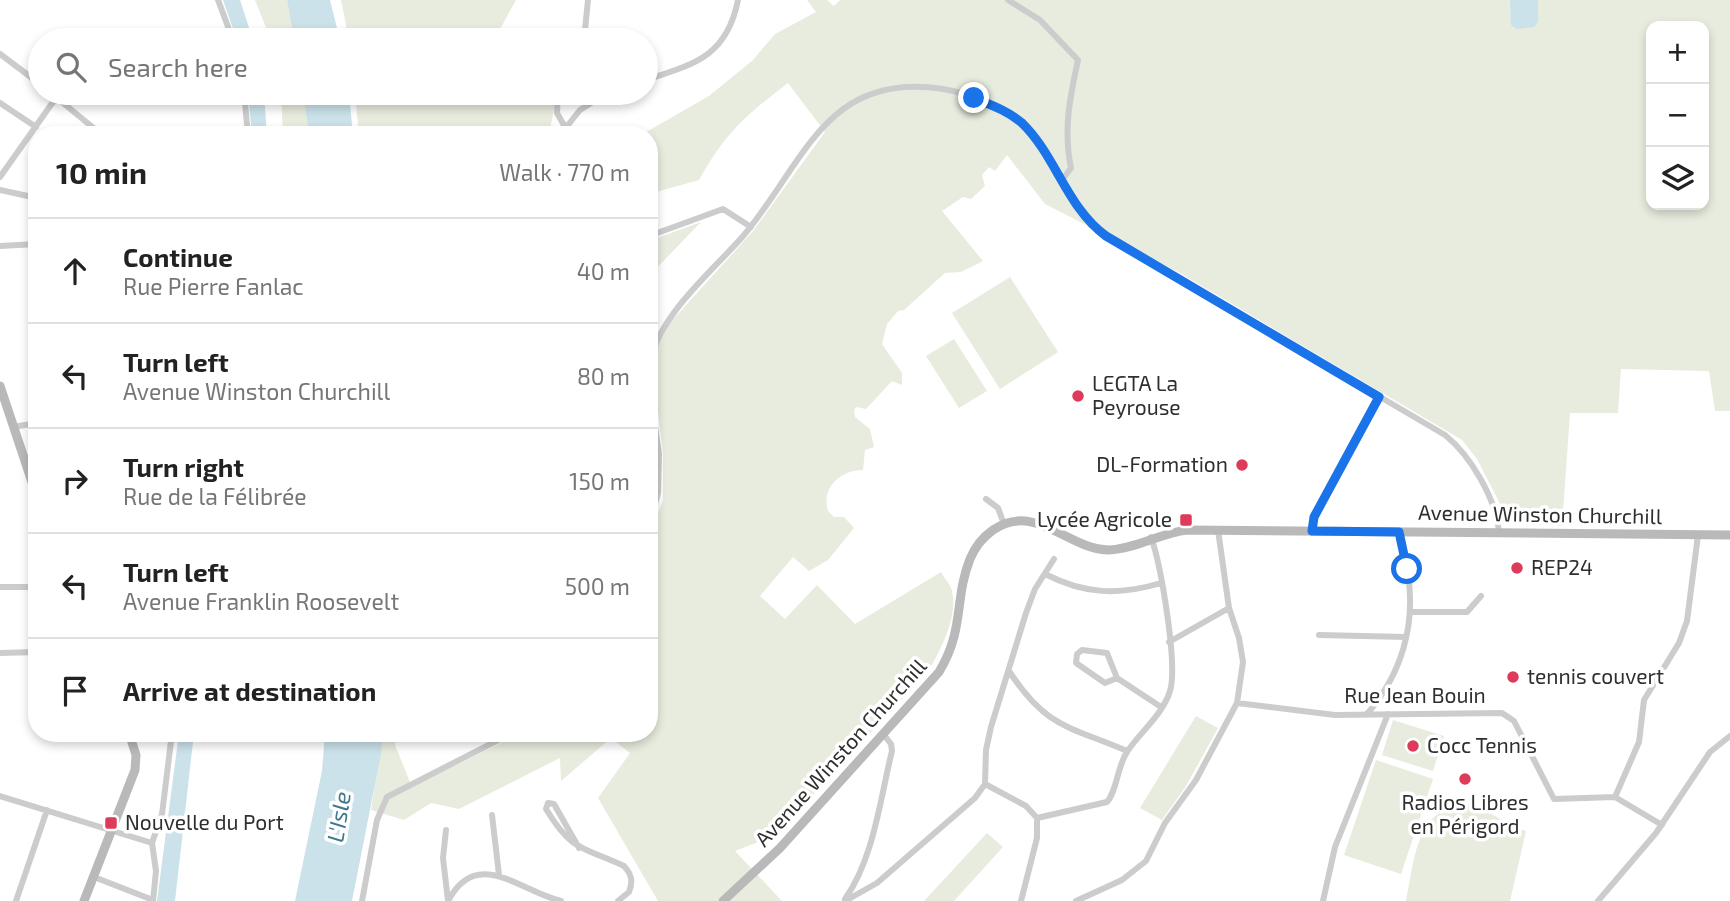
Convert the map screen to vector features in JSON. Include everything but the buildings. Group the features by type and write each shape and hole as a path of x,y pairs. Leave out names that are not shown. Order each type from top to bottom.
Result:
{"main road":[{"path":"0,386 28,471"},
{"name":"Avenue Winston Churchill","path":"723,901 761,868 884,735 947,659 959,624 969,561 981,541 1004,524 1021,521 1038,523 1100,549 1122,548 1151,537 1187,530 1730,535"},
{"path":"85,901 136,766 131,742"}],"street":[{"path":"218,0 228,28"},
{"path":"585,28 588,0"},
{"path":"658,76 690,66 709,54 730,29 738,0"},
{"path":"1009,0 1040,20 1078,60 1066,112 1067,149 1071,168 1062,180"},
{"path":"0,54 28,75"},
{"path":"658,336 665,323 751,227 808,141 857,100 886,88 917,85 948,89 1001,109 1031,134 1091,225 1106,236 1446,435 1462,449 1475,467 1499,533"},
{"path":"0,103 34,126"},
{"path":"37,126 51,105"},
{"path":"66,105 91,126"},
{"path":"245,105 247,126"},
{"path":"557,105 557,113 564,126"},
{"path":"566,126 588,105"},
{"path":"0,177 28,138"},
{"path":"0,190 28,196"},
{"path":"658,233 723,209 751,227"},
{"path":"0,246 28,244"},
{"path":"1312,531 1314,517 1379,397"},
{"path":"13,427 28,424"},
{"path":"658,459 658,496"},
{"path":"986,499 998,508 1004,524"},
{"path":"1076,901 1122,880 1146,861 1168,817 1196,780 1237,702 1243,662 1240,638 1228,608 1218,530"},
{"path":"1367,714 1396,674 1406,637 1410,612 1408,576 1399,532"},
{"path":"1662,825 1615,797 1639,742 1644,699 1679,643 1687,621 1698,535"},
{"path":"1037,818 1107,802 1127,751 1146,732 1169,694 1173,676 1161,583 1151,537"},
{"path":"845,901 877,883 975,798 985,784 986,750 1031,597 1054,559"},
{"path":"1045,574 1068,586 1109,593 1161,583"},
{"path":"0,587 28,587"},
{"path":"1410,612 1467,612 1481,596"},
{"path":"1169,642 1228,608"},
{"path":"1319,635 1406,637"},
{"path":"1117,678 1105,682 1076,663 1077,654 1082,650 1107,653 1117,678 1161,707"},
{"path":"0,653 28,652"},
{"path":"1009,671 1031,701 1062,726 1127,751"},
{"name":"Rue Jean Bouin","path":"1237,702 1335,715 1502,713 1514,721 1552,798 1615,797"},
{"path":"1323,901 1335,847 1388,714"},
{"path":"845,901 857,883 864,862 892,751 891,744 884,735"},
{"path":"1598,901 1662,825 1703,762 1730,736"},
{"path":"94,877 153,900 156,871 152,843 162,814 171,742"},
{"path":"362,901 377,820 387,797 494,742"},
{"path":"985,784 1026,806 1037,818 1037,838 1021,901"},
{"path":"0,796 152,843"},
{"path":"579,848 554,804 548,803 546,809 557,827 579,848 628,871 631,876 629,891 618,901"},
{"path":"16,901 47,810"},
{"path":"492,816 499,875"},
{"path":"446,830 443,858 448,901"},
{"path":"448,901 460,883 474,874 499,875 541,896 561,901"}],"shaded area":[{"path":"255,0 287,0 292,28 266,28"},
{"path":"341,0 516,0 501,28 347,28"},
{"path":"807,0 827,0 834,6 840,0 1730,0 1730,411 1715,411 1709,371 1621,369 1618,413 1570,413 1562,526 1510,523 1477,459 1462,440 1178,272 1045,204 1007,155 995,171 989,167 982,175 985,186 971,199 963,197 942,211 983,261 961,272 945,273 904,310 898,311 887,324 882,344 902,373 902,385 892,381 866,409 856,407 855,417 870,429 874,447 865,450 863,470 840,477 827,494 828,511 834,517 844,517 854,528 828,560 809,571 793,557 760,596 785,619 817,585 855,624 941,572 951,589 953,611 938,652 929,670 776,835 735,851 782,901 658,901 598,798 630,753 616,742 658,742 658,513 663,501 663,453 658,411 658,346 669,324 753,231 825,132 788,83 738,126 718,149 699,180 658,191 657,126 709,96 753,60 775,34 816,12"},
{"path":"282,105 305,105 308,126 283,126"},
{"path":"356,105 555,105 551,126 358,126"},
{"path":"701,222 658,267 658,238"},
{"path":"1010,277 1058,352 1000,389 952,313"},
{"path":"954,339 987,391 959,408 926,356"},
{"path":"1196,716 1218,728 1186,786 1162,820 1140,808"},
{"path":"1393,720 1444,736 1433,771 1382,755"},
{"path":"382,742 395,742 412,787 503,742 606,742 561,781 560,758 459,809 431,803 404,820 371,810"},
{"path":"1376,760 1433,779 1401,874 1344,855"},
{"path":"1461,805 1479,808 1526,831 1510,901 1406,901 1415,856 1425,828 1434,817 1446,809"},
{"path":"987,833 1003,847 954,901 924,901"}],"water":[{"path":"223,0 240,0 249,28 233,28"},
{"path":"287,0 330,0 337,28 292,28"},
{"path":"1510,0 1538,0 1538,22 1534,27 1517,29 1511,25"},
{"path":"249,105 265,105 266,126 251,126"},
{"path":"305,105 350,105 352,126 308,126"},
{"path":"178,742 193,742 175,901 157,901"},
{"name":"L'Isle","path":"324,742 382,742 352,901 295,901 322,771"}],"place":[{"name":"LEGTA La Peyrouse","path":"1078,396"},
{"name":"DL-Formation","path":"1242,465"},
{"name":"Lycée Agricole","path":"1186,520"},
{"name":"REP24","path":"1517,568"},
{"name":"tennis couvert","path":"1513,677"},
{"name":"Cocc Tennis","path":"1413,746"},
{"name":"Radios Libres en Périgord","path":"1465,779"},
{"name":"Nouvelle du Port","path":"111,823"}],"route":[{"path":"974,98 1001,109 1020,121 1091,225 1379,397 1314,517 1312,531 1399,532 1407,569"}]}
